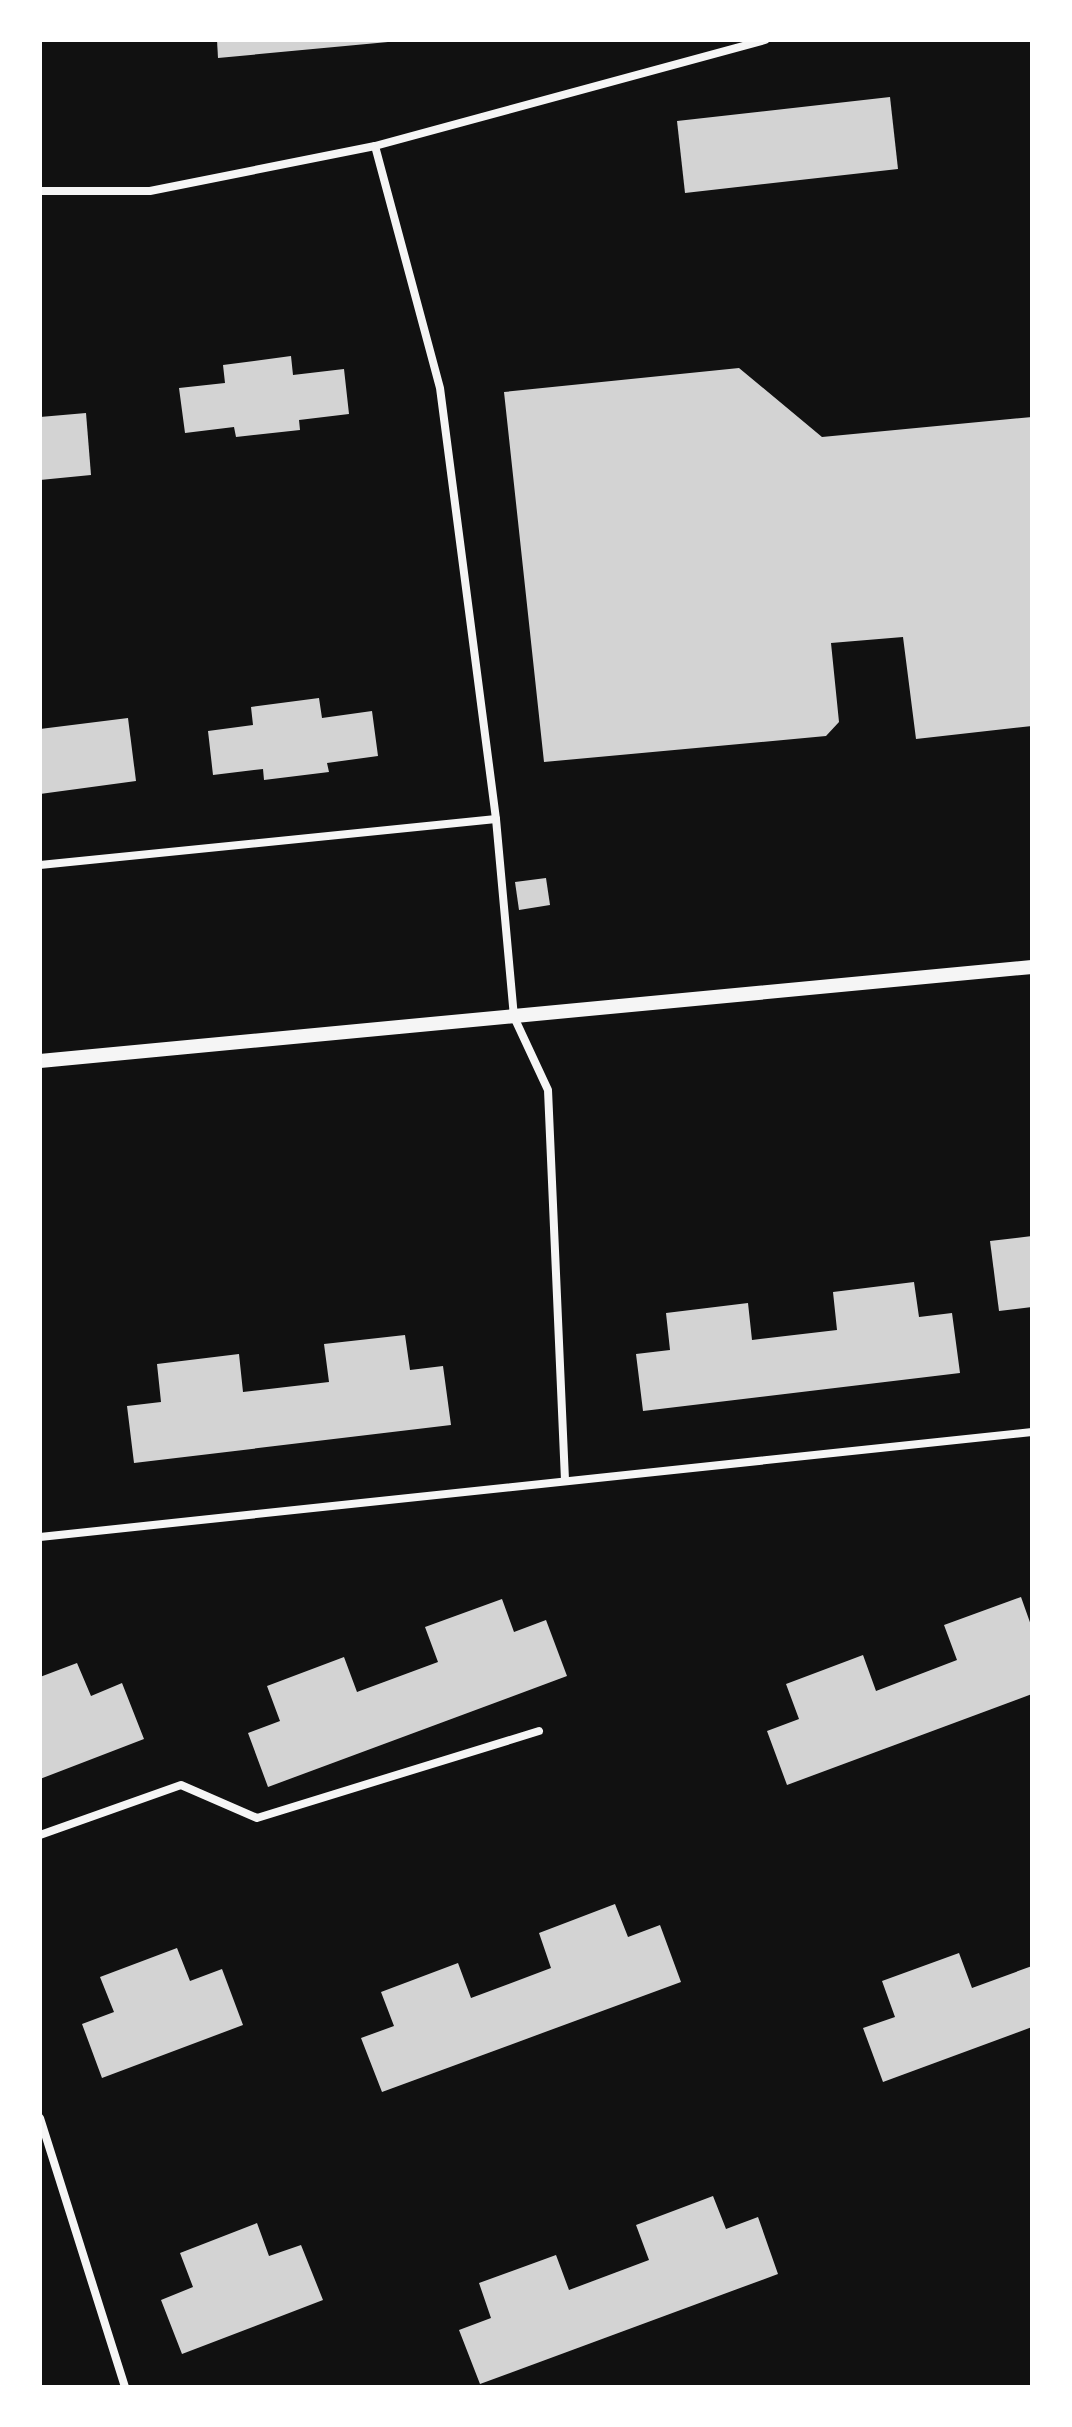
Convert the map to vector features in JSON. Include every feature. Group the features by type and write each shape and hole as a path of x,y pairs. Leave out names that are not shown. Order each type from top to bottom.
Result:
{"street":[{"path":"40,191 150,191 375,146 765,40"},
{"path":"375,146 440,388 496,819 514,1017 548,1090 565,1480"},
{"path":"40,865 496,819"},
{"path":"40,1061 1032,967"},
{"path":"40,1537 1032,1432"},
{"path":"40,1835 181,1785 257,1818 539,1731"},
{"path":"40,2118 125,2387"}],"building":[{"path":"217,40 388,40 388,42 218,58"},
{"path":"890,97 898,169 685,193 677,121"},
{"path":"291,356 293,375 344,369 349,414 299,420 300,430 236,437 234,427 185,433 179,388 225,383 223,365"},
{"path":"739,368 822,437 1032,417 1032,726 916,739 903,637 831,643 839,722 826,736 544,762 504,392"},
{"path":"86,413 91,475 40,480 40,417"},
{"path":"319,698 322,718 372,711 378,756 327,763 329,772 264,780 263,769 213,775 208,731 253,725 251,707"},
{"path":"128,718 136,781 40,794 40,729"},
{"path":"546,878 550,905 519,910 515,882"},
{"path":"1032,1236 1032,1307 999,1311 990,1241"},
{"path":"914,1282 919,1317 952,1313 960,1373 643,1411 636,1354 670,1350 666,1313 748,1303 752,1340 837,1330 833,1292"},
{"path":"405,1335 410,1370 443,1366 451,1425 134,1463 127,1406 161,1402 157,1364 239,1354 243,1392 329,1382 324,1344"},
{"path":"1021,1597 1032,1628 1032,1694 787,1785 767,1731 799,1719 786,1684 863,1655 876,1691 957,1660 944,1625"},
{"path":"502,1599 514,1632 546,1620 567,1676 268,1787 248,1733 280,1721 267,1686 344,1657 357,1692 438,1662 425,1627"},
{"path":"77,1663 91,1696 122,1683 144,1739 40,1779 40,1677"},
{"path":"615,1904 628,1937 660,1925 681,1982 382,2092 361,2038 394,2026 381,1992 458,1963 471,1998 551,1968 539,1933"},
{"path":"177,1948 190,1981 222,1969 243,2025 102,2078 82,2024 114,2012 100,1977"},
{"path":"959,1953 972,1988 1032,1966 1032,2027 883,2082 863,2028 895,2017 882,1981"},
{"path":"713,2196 726,2229 758,2217 778,2274 480,2384 459,2330 491,2318 479,2283 556,2255 569,2290 649,2260 636,2225"},
{"path":"257,2223 269,2256 301,2245 323,2300 182,2354 161,2300 193,2287 180,2253"}]}
